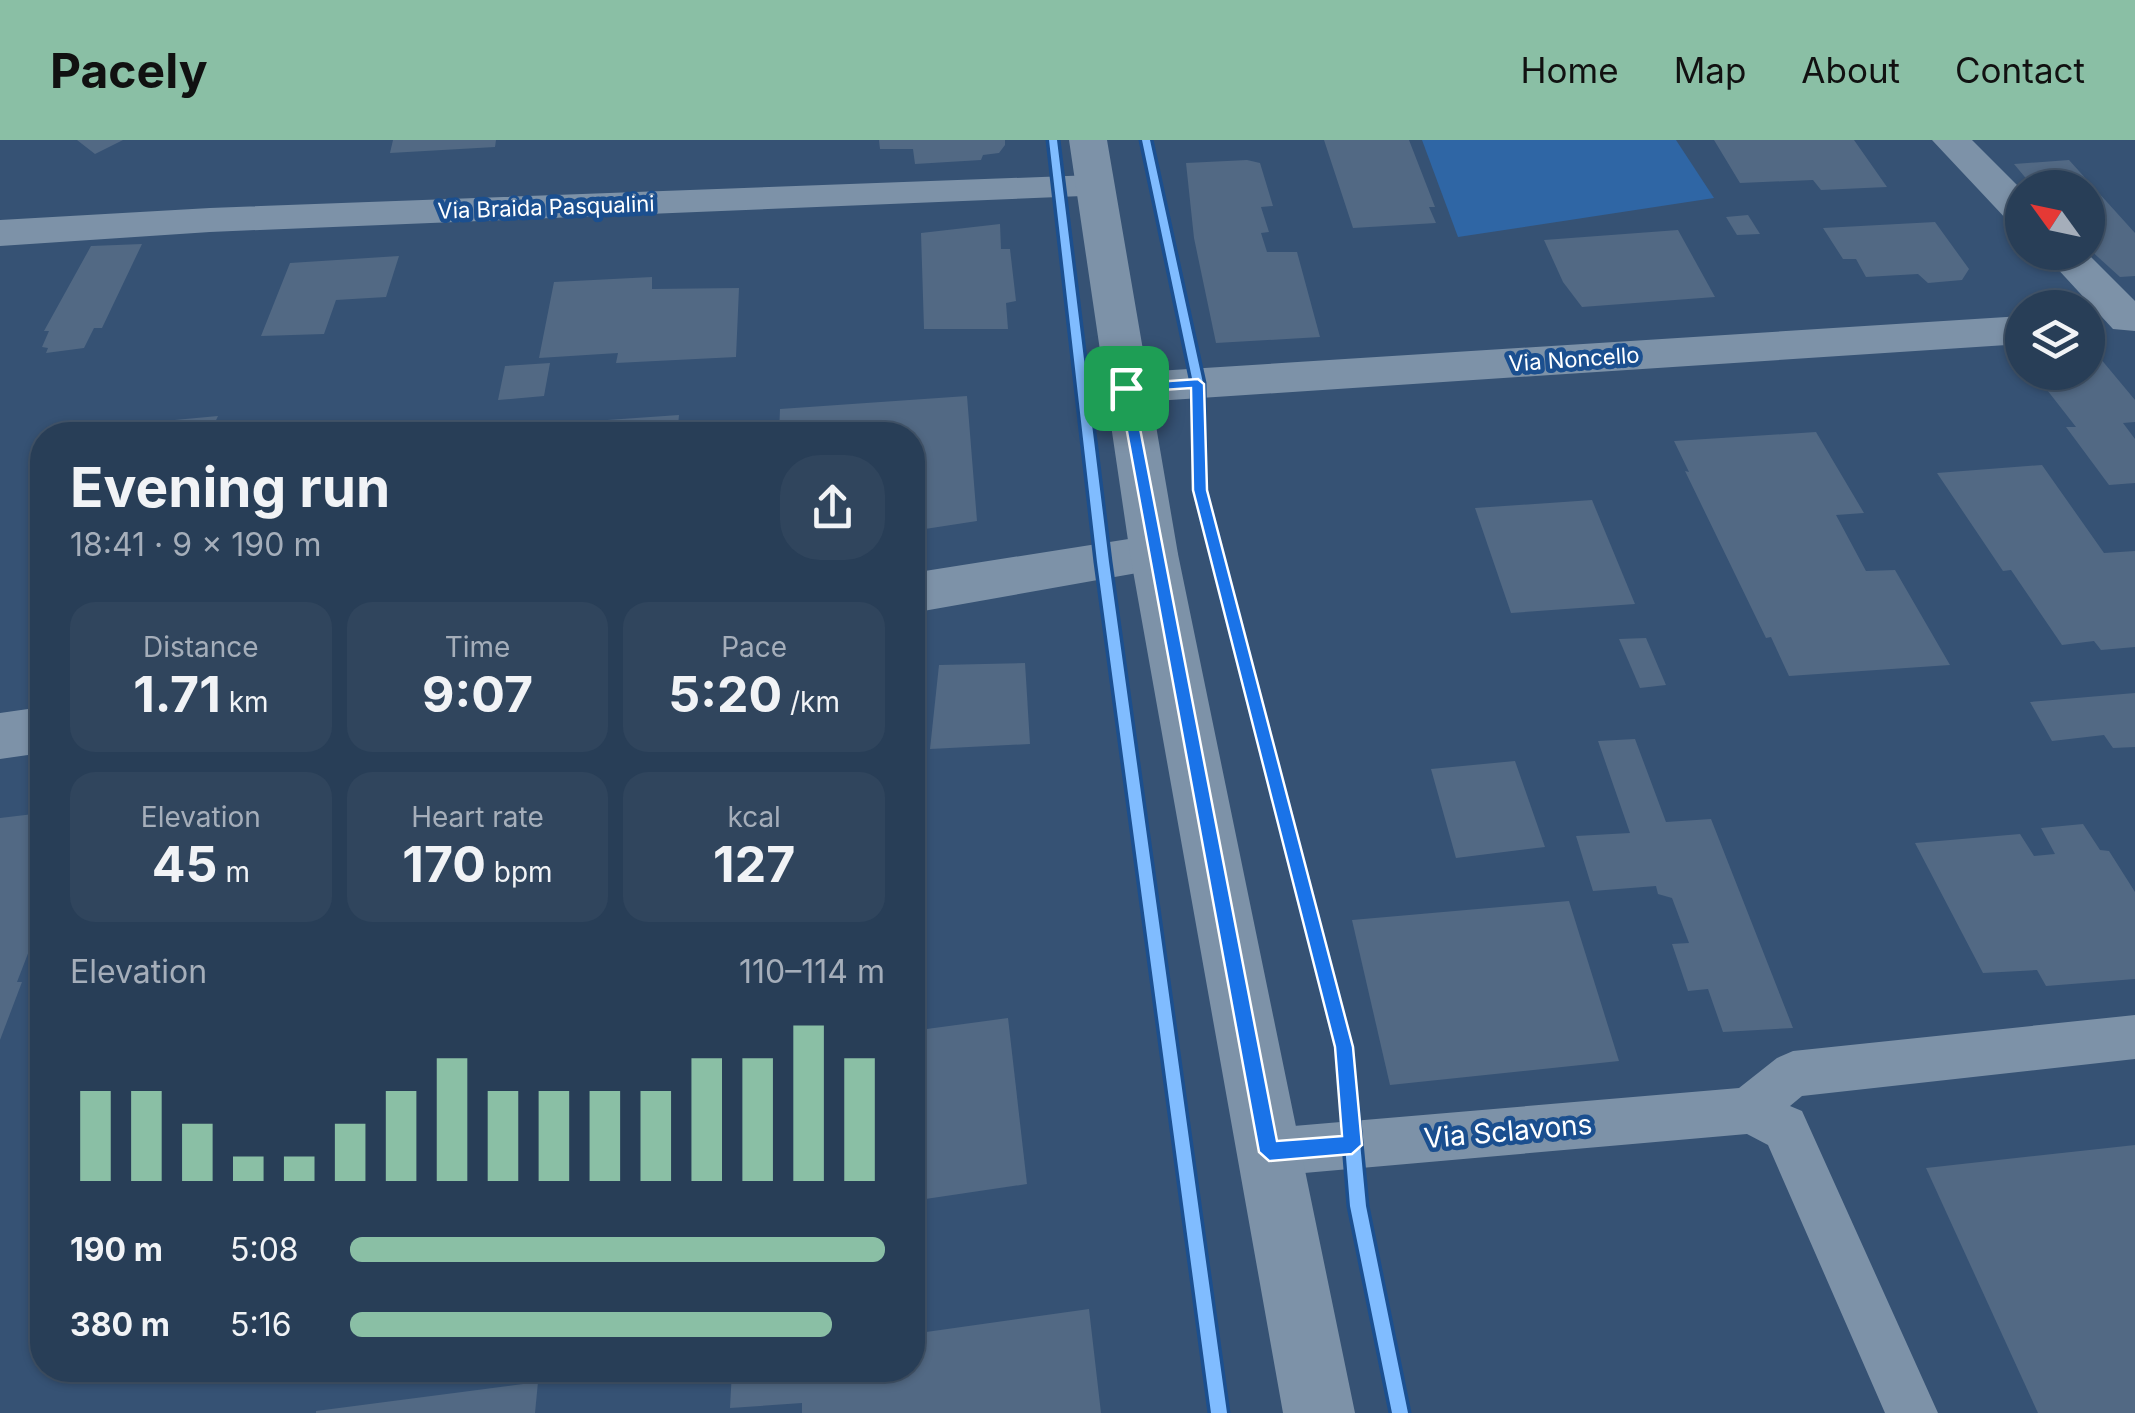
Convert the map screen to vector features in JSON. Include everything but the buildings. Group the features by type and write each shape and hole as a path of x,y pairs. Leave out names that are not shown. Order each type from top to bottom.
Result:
{"street":[{"path":"1951,140 2005,195"},
{"path":"1090,164 1154,554 1319,1413"},
{"name":"Via Braida Pasqualini","path":"0,234 1090,164"},
{"path":"2076,270 2117,321"},
{"name":"Via Noncello","path":"1126,388 2005,331"},
{"path":"925,591 1154,554"},
{"path":"0,736 30,732"}],"lane":[{"path":"1912,1413 1786,1128 1748,1111 1794,1074 2135,1038"},
{"name":"Via Sclavons","path":"1269,1152 1748,1111"}],"shaded area":[{"path":"1422,140 1676,140 1714,198 1458,237"}],"cycle path":[{"path":"1053,140 1103,562 1219,1413"},
{"path":"1146,140 1198,383 1200,490 1344,1047 1358,1206 1400,1413"}],"route":[{"path":"1198,384 1200,490 1344,1047 1352,1145 1269,1152 1154,554 1126,388 1198,384"}]}
